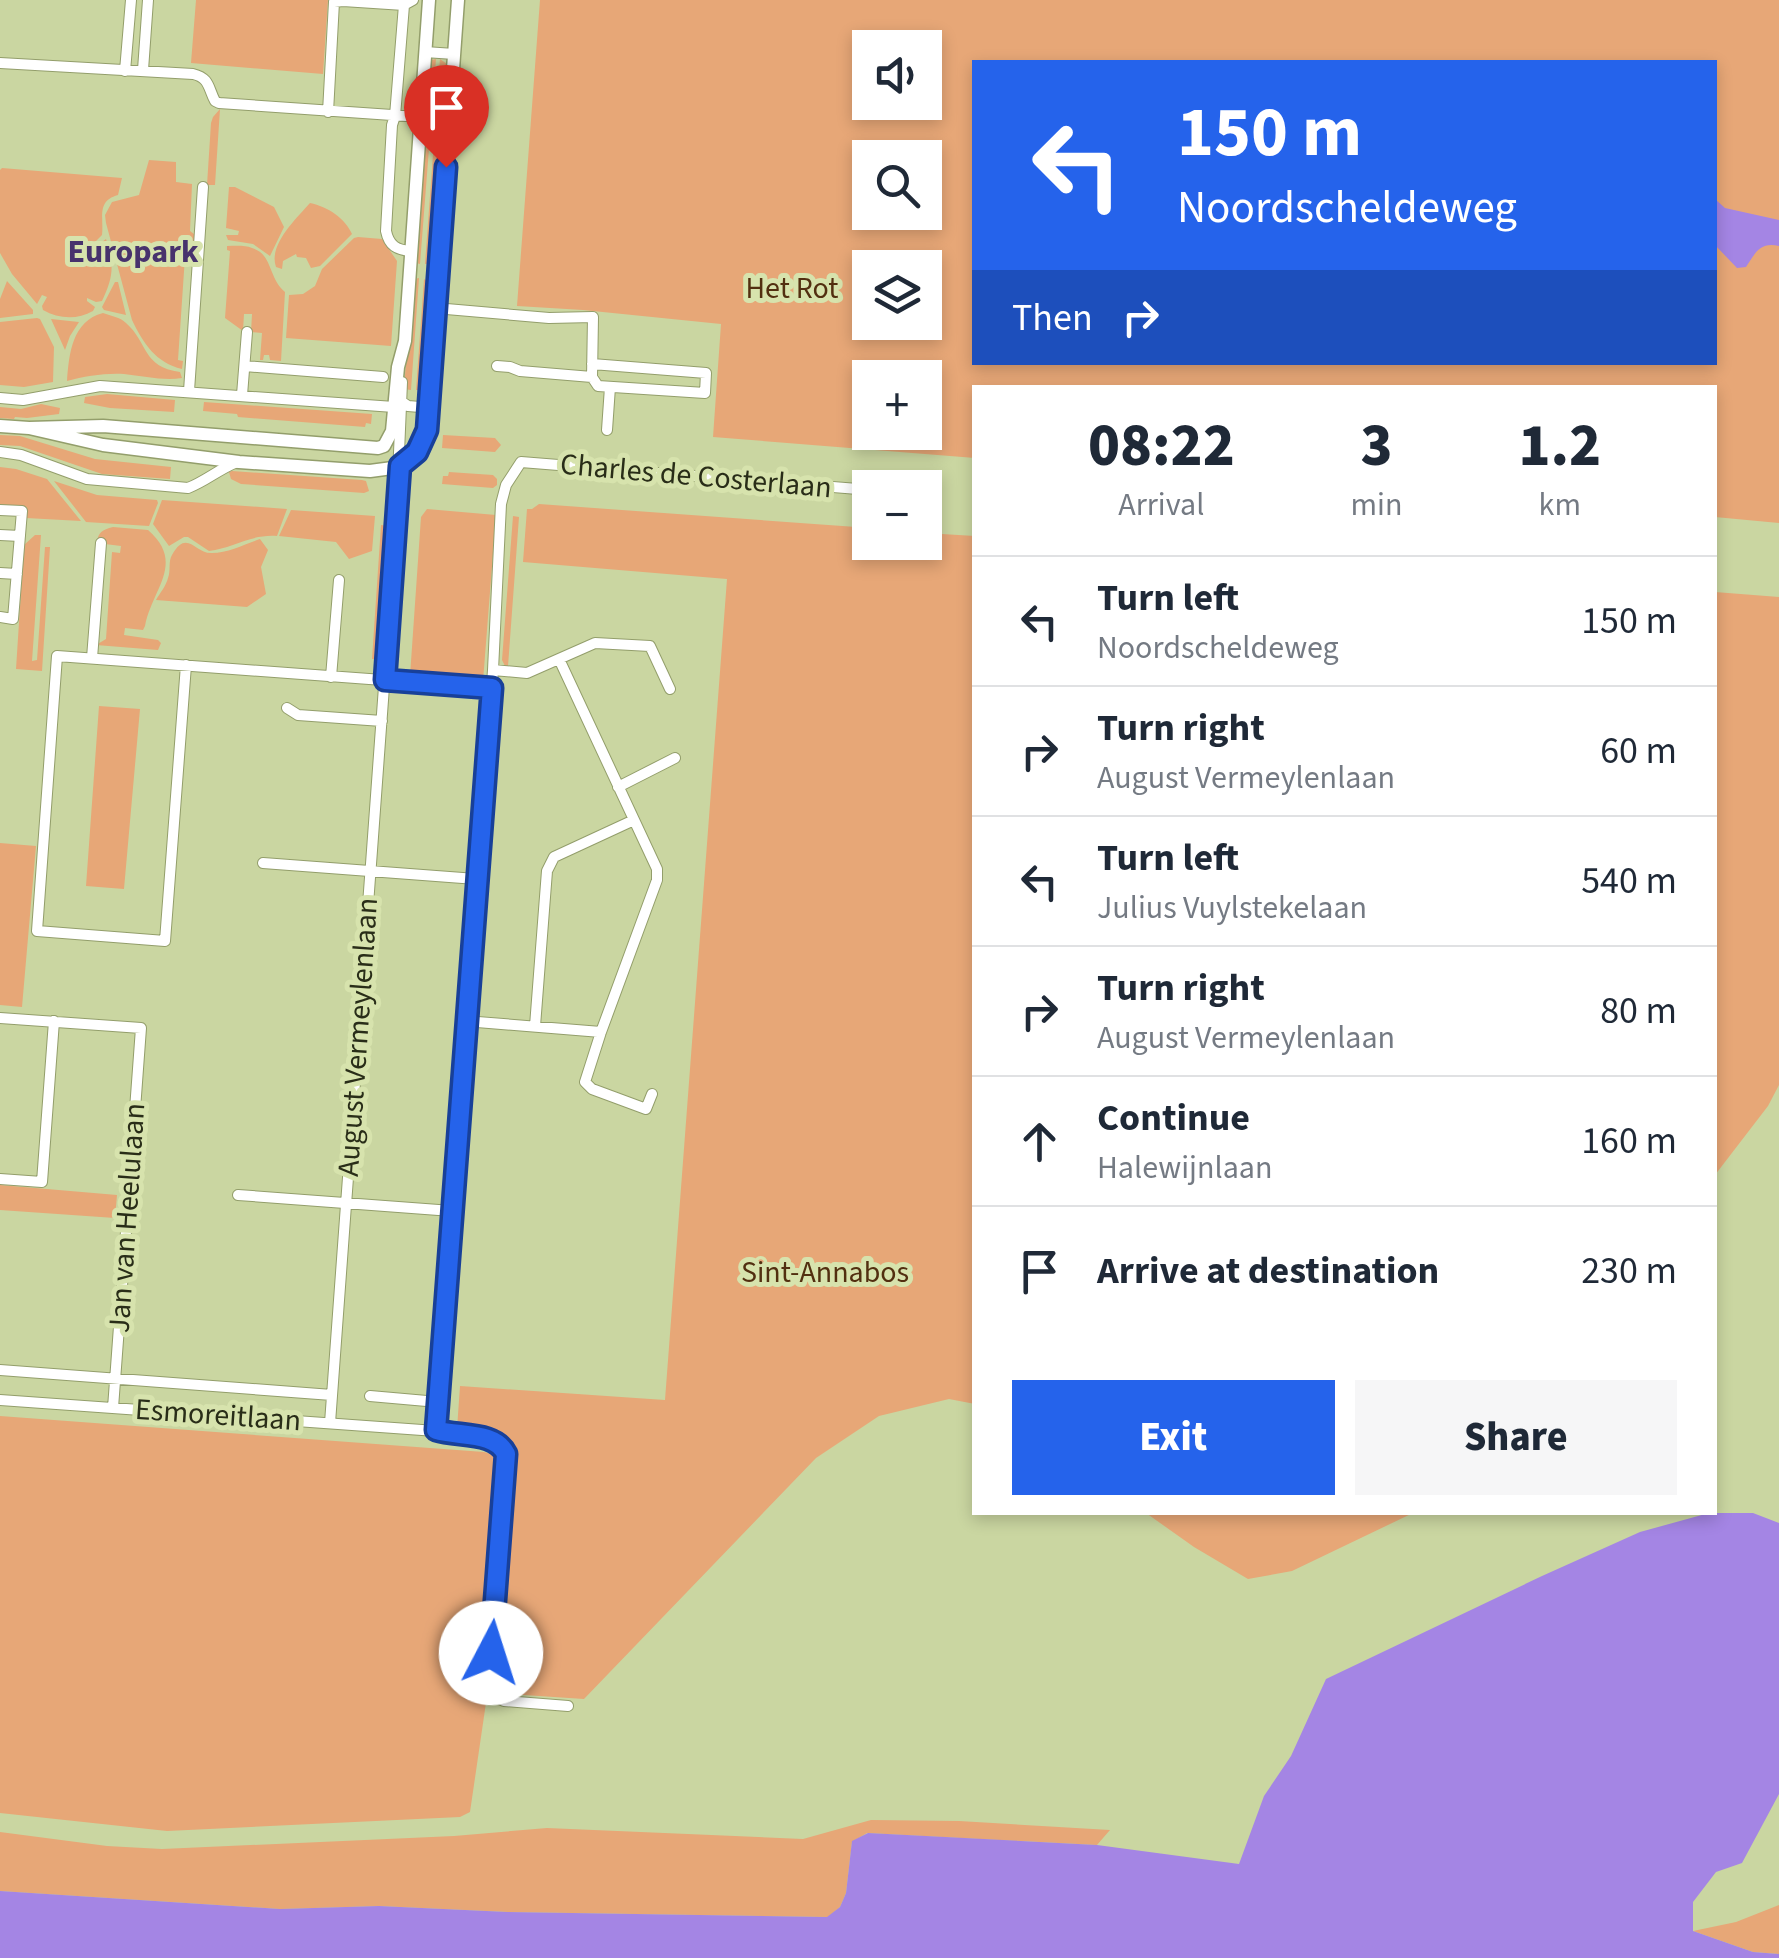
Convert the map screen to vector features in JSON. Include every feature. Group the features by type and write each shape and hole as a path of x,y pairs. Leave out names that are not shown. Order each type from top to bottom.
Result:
{"main road":[{"path":"0,426 103,426 384,446 398,404 398,366 405,342 428,0"},
{"path":"29,428 103,445 239,462 370,470 400,462 417,452 424,438 429,397 458,0"}],"street":[{"path":"125,71 131,0"},
{"path":"143,70 148,0"},
{"path":"328,112 334,2 408,2 392,125 386,231 396,249 411,251"},
{"path":"425,52 454,54"},
{"path":"0,63 202,76 219,103 420,117"},
{"path":"189,392 203,187"},
{"path":"435,308 593,318 592,371 598,386 704,394 706,372 592,371 520,371 497,366"},
{"path":"242,395 248,332"},
{"path":"245,366 384,378"},
{"path":"0,398 23,400 100,386 420,407 429,397"},
{"path":"606,430 610,386"},
{"name":"August Vermeylenlaan","path":"330,1423 400,462 398,404"},
{"path":"378,448 390,449 400,462"},
{"path":"0,452 20,455 87,479 188,488 239,462"},
{"name":"Charles de Costerlaan","path":"493,670 501,504 506,484 521,462 852,489"},
{"path":"0,510 22,511 14,618 0,618"},
{"path":"0,535 20,536"},
{"path":"92,658 101,543"},
{"path":"0,573 17,574"},
{"path":"331,676 339,580"},
{"path":"436,1430 493,670 527,673 596,643 650,646 670,690"},
{"path":"186,665 165,941 38,931 57,656 92,658 186,665 331,676 492,688"},
{"path":"559,659 657,869 657,880 585,1077 588,1087 646,1109 652,1094"},
{"path":"287,708 298,715 382,721"},
{"path":"618,786 676,758"},
{"path":"535,1026 547,871 554,857 634,820"},
{"name":"August Vermeylenlaan","path":"262,863 476,879"},
{"path":"0,1018 54,1022 42,1182 0,1179"},
{"name":"Jan van Heelulaan","path":"54,1022 141,1028 113,1408"},
{"path":"465,1022 601,1032"},
{"name":"August Vermeylenlaan","path":"238,1195 452,1211"},
{"name":"Esmoreitlaan","path":"0,1370 332,1395"},
{"path":"370,1396 438,1402"},
{"name":"Esmoreitlaan","path":"0,1400 436,1430 491,1439 506,1454 488,1686 496,1698 568,1706"}],"green space":[{"path":"196,0 328,0 323,74 191,63"},
{"name":"Het Rot","path":"540,0 1779,0 1779,523 1717,517 1717,385 972,385 972,458 875,450 942,450 942,360 852,360 852,448 713,437 721,324 517,306"},
{"path":"436,59 420,264 416,263 431,60"},
{"path":"440,59 447,64 433,263 425,264"},
{"path":"220,109 215,185 207,185 211,123"},
{"path":"149,160 176,162 176,182 192,184 190,231 195,242 186,242 178,360 183,361 182,369 158,357 136,328 106,223 105,215 112,202 139,195"},
{"path":"2,168 122,178 118,195 104,206 102,235 91,246 94,248 106,239 111,263 111,277 102,301 87,298 95,307 93,311 74,317 49,313 42,306 47,297 42,295 37,304 12,274 0,253"},
{"path":"229,187 274,207 284,227 270,256 253,244 228,240 226,235 238,235 239,231 226,228"},
{"path":"310,203 335,214 352,234 320,266 311,268 306,258 296,254 283,261 282,269 276,267 280,241"},
{"path":"358,237 382,239 397,261 391,346 286,338 289,295 303,294 315,286 322,269"},
{"path":"227,246 259,251 285,292 281,361 270,360 269,355 260,360 262,333 251,332 252,314 244,314 243,331 225,318 230,251"},
{"path":"419,278 411,390 404,389 412,283"},
{"path":"424,279 431,284 423,390 416,390"},
{"path":"7,281 33,314 0,318 0,299"},
{"path":"118,282 126,315 102,307"},
{"path":"103,313 124,321 152,359 180,372 182,378 110,374 67,381 74,340 85,323"},
{"path":"37,318 54,347 53,382 24,387 0,385 0,322"},
{"path":"51,319 79,322 65,350"},
{"path":"107,394 175,400 174,412 84,403 85,397"},
{"path":"204,402 372,414 371,424 366,423 365,427 238,417 203,411"},
{"path":"41,404 60,408 59,414 0,418 0,407 21,409"},
{"path":"0,435 20,436 95,459 171,467 170,479 102,474 20,446 0,445"},
{"path":"443,435 495,438 501,445 495,452 442,448"},
{"path":"0,467 47,479 81,521 26,518 27,507 0,505"},
{"path":"232,471 362,480 369,491 241,484 231,479"},
{"path":"449,472 493,475 497,485 493,488 442,484 443,476"},
{"path":"54,481 97,495 158,503 149,526 86,522"},
{"path":"162,500 287,509 277,536 209,551 188,537 169,546 153,524"},
{"name":"Sint-Annabos","path":"539,504 852,527 852,560 942,560 942,534 972,536 972,1403 949,1399 879,1416 816,1458 584,1699 509,1694 496,1684 512,1450 496,1434 457,1429 460,1386 665,1400 727,579 523,562 527,509"},
{"path":"427,509 496,515 483,681 410,676 421,517"},
{"path":"291,510 375,516 372,551 349,559 336,542 279,536"},
{"path":"513,516 519,517 505,666 502,660"},
{"path":"381,525 388,526 376,659 372,659"},
{"path":"113,527 148,530 165,554 163,576 143,630 125,628 124,635 158,640 158,650 96,645 106,639 112,552 120,553 121,546 97,543 101,532"},
{"path":"35,535 41,535 32,661 37,660 45,547 50,547 42,671 16,669 24,545"},
{"path":"260,539 268,550 261,567 266,594 247,607 156,600 167,581 171,557 182,543 212,553"},
{"path":"1717,592 1779,597 1779,1085 1768,1106 1717,1172"},
{"path":"99,706 140,709 124,889 86,886"},
{"path":"0,843 36,846 22,1007 0,1005"},
{"path":"0,1185 117,1195 115,1218 0,1210"},
{"path":"0,1416 498,1456 501,1471 483,1684 487,1696 470,1812 460,1817 167,1831 0,1813"},
{"path":"1149,1515 1409,1515 1292,1571 1248,1579"},
{"path":"871,1820 1110,1830 1097,1845 867,1833 852,1842 846,1893 840,1907 828,1917 379,1906 280,1909 0,1891 0,1832 162,1849 547,1828 803,1839"},
{"path":"1779,1905 1779,1954 1753,1952 1693,1931 1736,1922"}],"shaded area":[{"path":"1717,201 1725,208 1779,220 1779,246 1763,247 1746,267 1737,268 1717,247"},
{"path":"1717,1513 1753,1513 1779,1523 1779,1794 1742,1863 1716,1872 1693,1902 1693,1931 1753,1952 1779,1954 1779,1958 0,1958 0,1891 280,1909 379,1906 827,1917 840,1907 846,1893 852,1841 868,1833 1097,1845 1239,1864 1264,1796 1291,1756 1326,1679 1640,1532"}],"district":[{"name":"Europark","path":"133,252"}],"route":[{"path":"446,167 427,430 417,452 400,466 385,680 492,688 436,1430 491,1439 506,1454 491,1653"}]}
